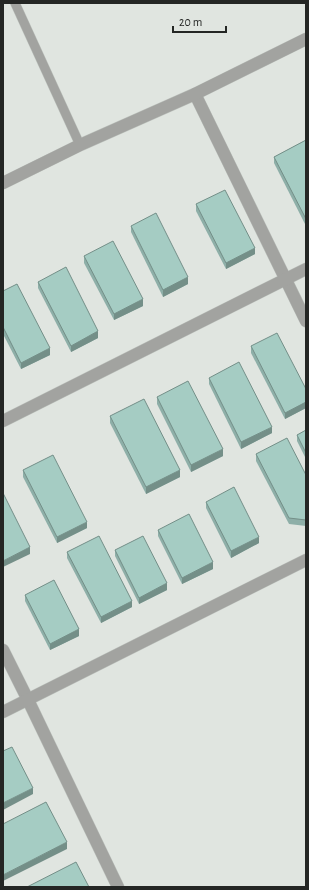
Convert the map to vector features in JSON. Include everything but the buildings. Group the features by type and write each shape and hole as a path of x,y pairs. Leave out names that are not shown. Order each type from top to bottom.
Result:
{"street":[{"path":"3,183 80,145 195,94 306,39"},
{"path":"195,94 306,321"},
{"path":"3,421 306,269"},
{"path":"3,712 306,560"},
{"path":"3,650 118,887"}],"lane":[{"path":"15,3 80,145"}]}
